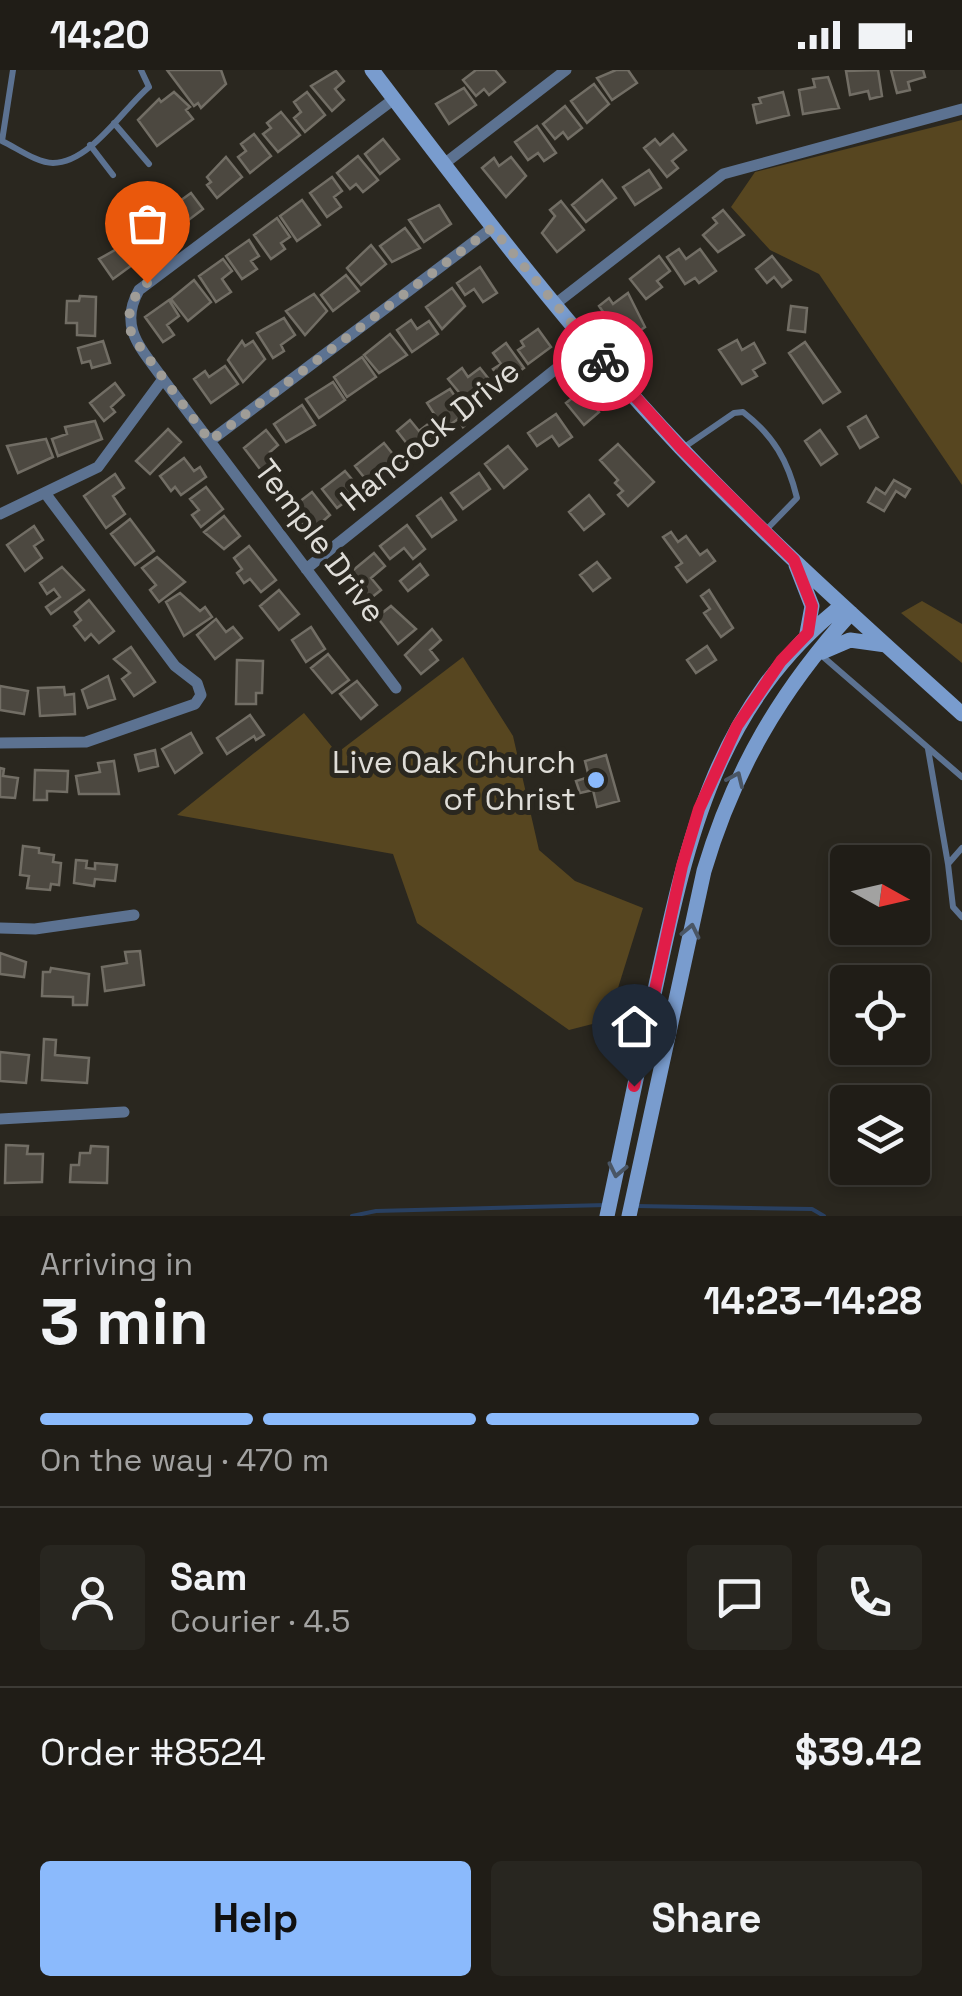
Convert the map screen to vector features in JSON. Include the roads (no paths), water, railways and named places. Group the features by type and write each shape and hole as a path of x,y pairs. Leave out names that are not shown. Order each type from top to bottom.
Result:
{"main road":[{"path":"372,70 554,304 682,449 794,560 962,714"},
{"path":"794,560 812,606 808,633"},
{"path":"607,1216 682,866 699,809 737,726 781,661 808,633 847,609"},
{"path":"630,1216 704,871 738,772 756,738 847,609"},
{"path":"815,655 850,640 887,646"}],"street":[{"path":"444,164 566,70"},
{"name":"Temple Drive","path":"394,99 138,290 127,320 132,336 163,379 396,688"},
{"path":"554,304 723,174 962,108"},
{"path":"210,441 492,228"},
{"name":"Hancock Drive","path":"306,569 587,344"},
{"path":"0,514 98,466 163,379"},
{"path":"0,743 86,742 194,704 201,694 197,683 175,666 44,493"},
{"path":"682,866 704,871"},
{"path":"0,928 35,928 134,915"},
{"path":"0,1119 124,1112"}],"lane":[{"path":"13,70 2,141 49,163 68,160 114,123 149,87 140,70"},
{"path":"114,123 149,164"},
{"path":"90,144 113,175"},
{"path":"682,449 734,413 743,412 762,426 788,460 797,498 765,532"},
{"path":"815,655 962,777"},
{"path":"928,748 953,908 962,917"},
{"path":"948,864 962,848"}],"waterway":[{"path":"352,1216 376,1211 606,1205"},
{"path":"636,1206 812,1209 824,1216"}],"place":[{"name":"Live Oak Church of Christ","path":"596,780"}]}
